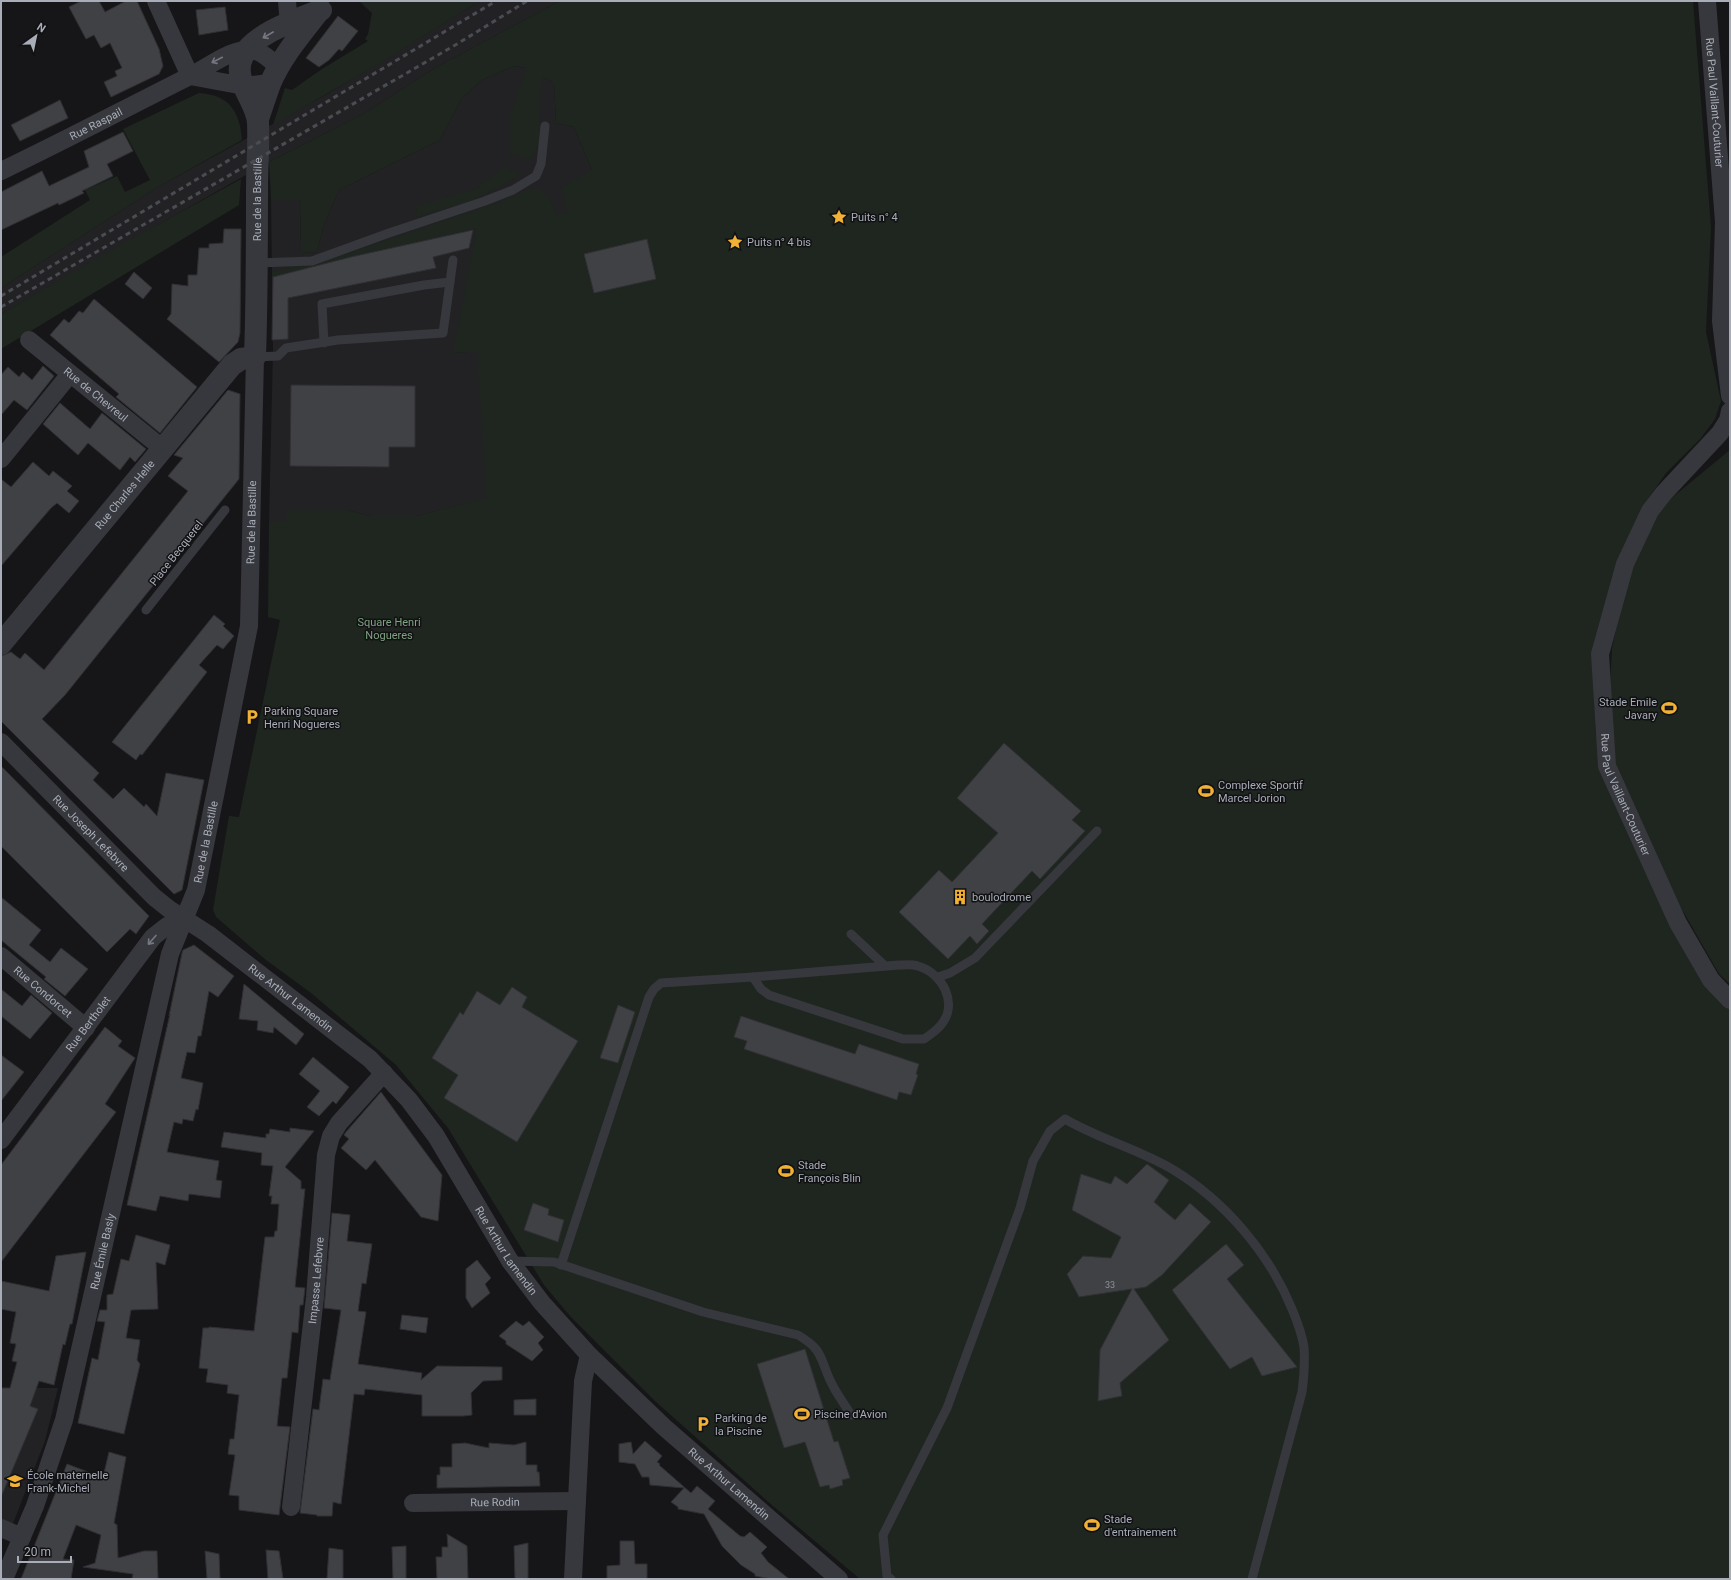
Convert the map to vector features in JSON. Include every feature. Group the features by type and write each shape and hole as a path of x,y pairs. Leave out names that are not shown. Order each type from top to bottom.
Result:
{"street":[{"path":"156,1 190,76 230,82 244,86 274,76 272,60 264,55 247,49"},
{"path":"287,1 293,32"},
{"name":"Rue Paul Vaillant-Couturier","path":"1707,1 1724,222 1721,321 1730,396"},
{"path":"247,49 264,36 293,32 324,5"},
{"name":"Rue de la Bastille","path":"184,919 196,890 250,626 257,263 258,119 274,76 293,32"},
{"name":"Rue Raspail","path":"1,171 190,76 227,55 247,49"},
{"name":"Rue de la Bastille","path":"247,49 241,61 239,70 258,119"},
{"name":"Rue de Chevreul","path":"30,340 162,448"},
{"name":"Rue Charles Helle","path":"1,644 232,365 241,359 255,357"},
{"path":"1,459 70,374"},
{"name":"Rue Paul Vaillant-Couturier","path":"1730,411 1728,420 1720,433 1662,494 1650,511 1625,564 1600,654 1607,766 1678,923 1711,980 1730,1000"},
{"name":"Rue Joseph Lefebvre","path":"1,742 154,897 184,919"},
{"name":"Rue Bertholet","path":"1,1140 154,937 167,926 184,919"},
{"name":"Rue Arthur Lamendin","path":"184,919 214,938 352,1045 384,1073 409,1100 436,1136 510,1261 542,1303 589,1355 664,1428 839,1579"},
{"name":"Rue Émile Basly","path":"4,1579 35,1506 64,1420 170,954 184,919"},
{"name":"Rue Condorcet","path":"1,956 86,1028"},
{"name":"Impasse Lefebvre","path":"291,1507 315,1297 326,1156 331,1136 339,1123 384,1073"},
{"path":"573,1579 583,1381 589,1355"},
{"name":"Rue Rodin","path":"413,1503 577,1501"},
{"path":"1,1528 22,1537"}],"lane":[{"path":"257,263 312,261 512,190 536,176 541,164 545,126"},
{"path":"255,357 278,356 286,348 324,343 443,333 454,260"},
{"path":"324,343 322,304 424,285 450,282"},
{"name":"Place Becquerel","path":"146,610 225,510"},
{"path":"938,977 950,973 975,958 1097,831"},
{"path":"851,934 866,946 885,966"},
{"path":"561,1265 649,997 654,989 661,983 885,966 917,965 938,977 947,992 948,1003 942,1024 934,1032 924,1039 903,1039 769,995 761,989 753,977"},
{"path":"891,1579 887,1576 883,1535 947,1408 1020,1208 1033,1161 1050,1131 1065,1119 1076,1125 1133,1148 1173,1169 1224,1210 1246,1234 1266,1260 1282,1286 1294,1313 1304,1345 1305,1370 1302,1392 1252,1579"},
{"path":"510,1261 554,1262 703,1312 798,1335 810,1342 820,1352 830,1380 851,1415"}],"shaded area":[{"path":"480,1 560,1 435,68 365,113 269,162 1,314 1,288 158,187 329,93"},
{"path":"514,66 527,68 554,83 556,123 574,127 592,170 569,213 453,353 500,350 522,490 416,516 370,516 347,510 287,510 287,522 269,522 273,349 271,199 300,198 301,253 317,252 324,225 339,190 440,140 462,98 482,80"},
{"name":"École maternelle Frank-Michel","path":"1,1388 58,1388 45,1441 12,1526 1,1521"}],"green space":[{"path":"359,1 480,1 373,67 273,125 285,88 292,90 322,69 368,41 365,39 368,34 372,13"},
{"name":"Complexe Sportif Marcel Jorion","path":"560,1 1693,1 1711,227 1706,332 1721,401 1715,419 1701,438 1666,473 1646,502 1601,643 1594,701 1596,736 1730,1011 1730,1579 860,1579 773,1506 655,1401 570,1316 544,1285 448,1128 396,1065 311,993 266,960 216,917 213,910 229,816 239,817 280,620 268,617 269,522 286,522 287,510 347,510 370,516 416,516 487,498 477,352 453,353 477,228 351,257 272,278 272,272 330,259 505,200 530,190 542,192 547,196 556,215 568,213 562,187 592,170 574,127 556,123 554,83 543,77 539,98 541,139 531,159 510,154 510,117 527,68 514,66 482,80 462,98 440,140 339,190 324,225 317,252 301,253 300,199 271,199 269,162 365,113 435,68"},
{"path":"199,93 218,97 231,106 239,121 242,140 158,187 1,288 1,257 90,200 85,190 117,176 125,192 150,180 123,129"},
{"path":"504,167 520,175 470,202 417,217 416,206 476,189"},
{"path":"241,179 239,205 1,349 1,314 110,251"},
{"name":"Stade Emile Javary","path":"1730,450 1730,984 1719,974 1679,904 1613,762 1610,684 1612,648 1625,591 1640,546 1662,506"}],"building":[{"path":"81,1 99,1 105,12 126,1 137,1 159,49 163,66 159,74 111,97 104,82 117,76 115,71 122,68 110,43 101,48 94,35 86,39 69,7"},
{"path":"225,7 228,30 199,35 196,10"},
{"path":"338,16 358,31 342,51 339,49 329,60 319,67 306,58"},
{"path":"60,100 68,118 20,141 11,125"},
{"path":"123,132 133,151 107,164 113,176 82,191 84,193 59,205 58,203 1,230 1,192 42,171 49,186 89,167 84,151"},
{"path":"224,229 241,229 240,333 238,342 219,362 167,319 171,314 172,284 188,286 188,275 197,275 199,248 209,248 209,244 223,243"},
{"path":"473,230 469,248 433,257 436,268 288,298 288,339 272,340 273,277 351,257"},
{"path":"647,239 656,279 594,293 584,254"},
{"path":"134,272 152,288 143,299 125,284"},
{"path":"94,299 197,387 160,433 116,397 119,394 50,335 64,319 69,323 79,311 83,313"},
{"path":"43,366 54,376 27,410 14,400 1,415 1,375 8,367 19,377 23,372 32,380"},
{"path":"291,385 415,386 415,447 389,447 389,467 290,466"},
{"path":"228,390 240,394 239,479 65,695 42,719 99,773 93,780 113,799 124,788 144,807 146,804 157,816 166,773 204,780 182,890 174,894 1,721 1,656 11,652 20,659 25,653 44,670 188,491 168,476 183,458 174,455"},
{"path":"60,403 90,429 102,413 146,449 135,462 130,457 120,470 88,443 78,455 43,424"},
{"path":"33,462 49,476 53,471 72,486 67,491 79,501 69,513 57,503 51,508 1,566 1,479 11,487"},
{"path":"214,615 225,624 223,626 234,636 223,649 217,645 199,665 207,672 142,755 140,754 136,760 112,742"},
{"path":"1004,743 1081,811 1072,820 1085,831 1040,879 1032,871 982,924 989,931 977,944 970,936 948,959 899,912 939,870 952,882 998,833 957,798"},
{"path":"1,766 149,916 136,934 130,929 107,952 1,846"},
{"path":"1,897 41,930 29,945 50,962 61,948 88,969 65,996 44,979 46,977 1,940"},
{"path":"194,945 234,976 218,997 209,991 201,1036 198,1036 195,1053 187,1052 181,1078 203,1083 198,1110 196,1109 193,1121 183,1119 182,1124 174,1122 167,1152 219,1161 216,1180 222,1181 220,1198 189,1194 188,1201 160,1196 156,1211 127,1205 170,1014 169,1016 182,953 183,950"},
{"path":"244,984 304,1034 296,1045 274,1027 273,1033 257,1030 258,1021 239,1019"},
{"path":"512,987 527,997 522,1007 578,1041 517,1142 444,1098 458,1075 432,1058 460,1012 463,1015 477,991 500,1005"},
{"path":"1,989 22,1006 31,995 52,1013 30,1039 1,1016"},
{"path":"618,1005 635,1012 618,1063 600,1058"},
{"path":"741,1016 855,1054 859,1044 919,1064 916,1074 918,1075 911,1095 899,1092 897,1100 744,1049 747,1041 734,1037"},
{"path":"105,1027 122,1041 118,1046 135,1058 105,1104 116,1112 1,1262 1,1165"},
{"path":"1,1055 24,1072 1,1101"},
{"path":"313,1057 349,1087 336,1104 333,1101 319,1116 307,1107 320,1091 299,1074"},
{"path":"381,1092 442,1175 438,1221 421,1217 375,1160 366,1170 341,1148 349,1139 344,1135 346,1132"},
{"path":"290,1128 314,1131 285,1167 301,1181 301,1189 305,1189 295,1287 305,1288 303,1305 300,1305 298,1333 292,1332 287,1378 282,1378 277,1426 290,1427 279,1515 239,1510 239,1496 229,1495 235,1455 228,1454 230,1439 234,1439 239,1395 227,1393 228,1385 206,1382 208,1369 199,1368 203,1328 209,1327 254,1331 265,1237 274,1237 275,1231 277,1231 279,1204 271,1204 272,1196 269,1196 273,1166 261,1165 262,1153 221,1147 224,1132 266,1138 266,1134 269,1134 270,1129 290,1132"},
{"path":"1147,1164 1169,1180 1154,1202 1175,1220 1190,1203 1211,1222 1162,1275 1146,1287 1134,1289 1169,1340 1120,1383 1122,1396 1098,1401 1100,1350 1132,1289 1079,1297 1067,1274 1083,1256 1111,1258 1121,1237 1072,1210 1081,1174 1111,1184 1115,1176 1127,1184"},
{"path":"533,1203 549,1209 548,1215 564,1220 558,1242 524,1230"},
{"path":"332,1213 350,1215 347,1241 372,1244 366,1284 362,1283 358,1311 366,1312 358,1364 422,1373 421,1380 437,1366 502,1367 502,1380 483,1381 471,1393 472,1415 463,1416 422,1416 422,1395 365,1389 364,1395 354,1394 341,1504 333,1502 332,1516 317,1516 300,1513 313,1409 319,1410 323,1379 330,1380 341,1310 324,1308"},
{"path":"136,1235 170,1245 165,1265 156,1262 158,1309 131,1310 126,1338 140,1340 137,1360 140,1364 124,1434 78,1423 92,1358 98,1360 105,1322 97,1321 100,1310 107,1310 107,1295 113,1294 121,1259 129,1261"},
{"path":"1226,1244 1244,1265 1227,1279 1297,1367 1262,1376 1252,1357 1230,1369 1172,1290"},
{"path":"86,1252 72,1324 70,1324 65,1345 63,1344 54,1385 39,1381 30,1406 38,1409 1,1497 1,1388 10,1388 17,1362 12,1361 16,1344 10,1343 16,1312 1,1309 1,1281 49,1291 56,1256"},
{"path":"477,1260 491,1278 485,1284 490,1293 472,1308 466,1298 466,1269"},
{"path":"402,1315 428,1318 426,1333 400,1329"},
{"path":"516,1321 523,1326 529,1321 544,1337 538,1343 543,1350 532,1361 506,1344 506,1341 499,1336"},
{"path":"805,1349 834,1442 838,1441 850,1478 842,1480 843,1485 830,1489 829,1485 820,1487 805,1442 784,1448 757,1364"},
{"path":"536,1399 536,1415 514,1415 514,1400"},
{"path":"645,1441 662,1456 657,1462 660,1464 659,1465 691,1493 697,1486 715,1501 708,1509 740,1536 744,1537 750,1532 767,1547 761,1553 768,1562 789,1579 771,1579 755,1576 755,1574 741,1565 722,1546 704,1514 678,1509 678,1507 671,1502 684,1488 650,1485 649,1477 642,1477 635,1464 619,1462 619,1444 631,1442 633,1454"},
{"path":"526,1442 526,1465 537,1465 540,1486 437,1488 437,1475 440,1475 440,1467 452,1467 452,1444 465,1443 489,1448 489,1443 514,1445"},
{"path":"109,1452 126,1457 114,1523 117,1525 118,1558 144,1551 157,1551 158,1579 132,1579 133,1574 83,1567 95,1563 101,1535 76,1525 63,1559 74,1560 71,1579 21,1579 67,1464 96,1475 97,1471 104,1473"},
{"path":"447,1534 467,1546 468,1579 437,1579 436,1557 442,1557 442,1547 448,1547"},
{"path":"620,1541 634,1541 635,1564 647,1564 647,1579 607,1579 607,1566 620,1565"},
{"path":"528,1543 528,1579 515,1579 514,1546"},
{"path":"406,1546 406,1579 393,1579 392,1547"},
{"path":"329,1548 343,1550 343,1579 327,1579"},
{"path":"266,1550 279,1551 283,1579 268,1579"},
{"path":"205,1551 219,1554 220,1579 207,1579"}],"railway":[{"path":"1,296 496,1"},
{"path":"1,307 457,44 527,1"}],"place":[{"name":"Puits n° 4","path":"839,217"},
{"name":"Puits n° 4 bis","path":"735,242"},
{"name":"Stade Emile Javary","path":"1669,708"},
{"name":"Parking Square Henri Nogueres","path":"252,717"},
{"name":"Complexe Sportif Marcel Jorion","path":"1206,791"},
{"name":"boulodrome","path":"960,897"},
{"name":"Stade François Blin","path":"786,1171"},
{"name":"Piscine d'Avion","path":"802,1414"},
{"name":"Parking de la Piscine","path":"703,1424"},
{"name":"École maternelle Frank-Michel","path":"15,1481"},
{"name":"Stade d'entraînement","path":"1092,1525"}],"park label":[{"name":"Square Henri Nogueres","path":"389,628"}]}
